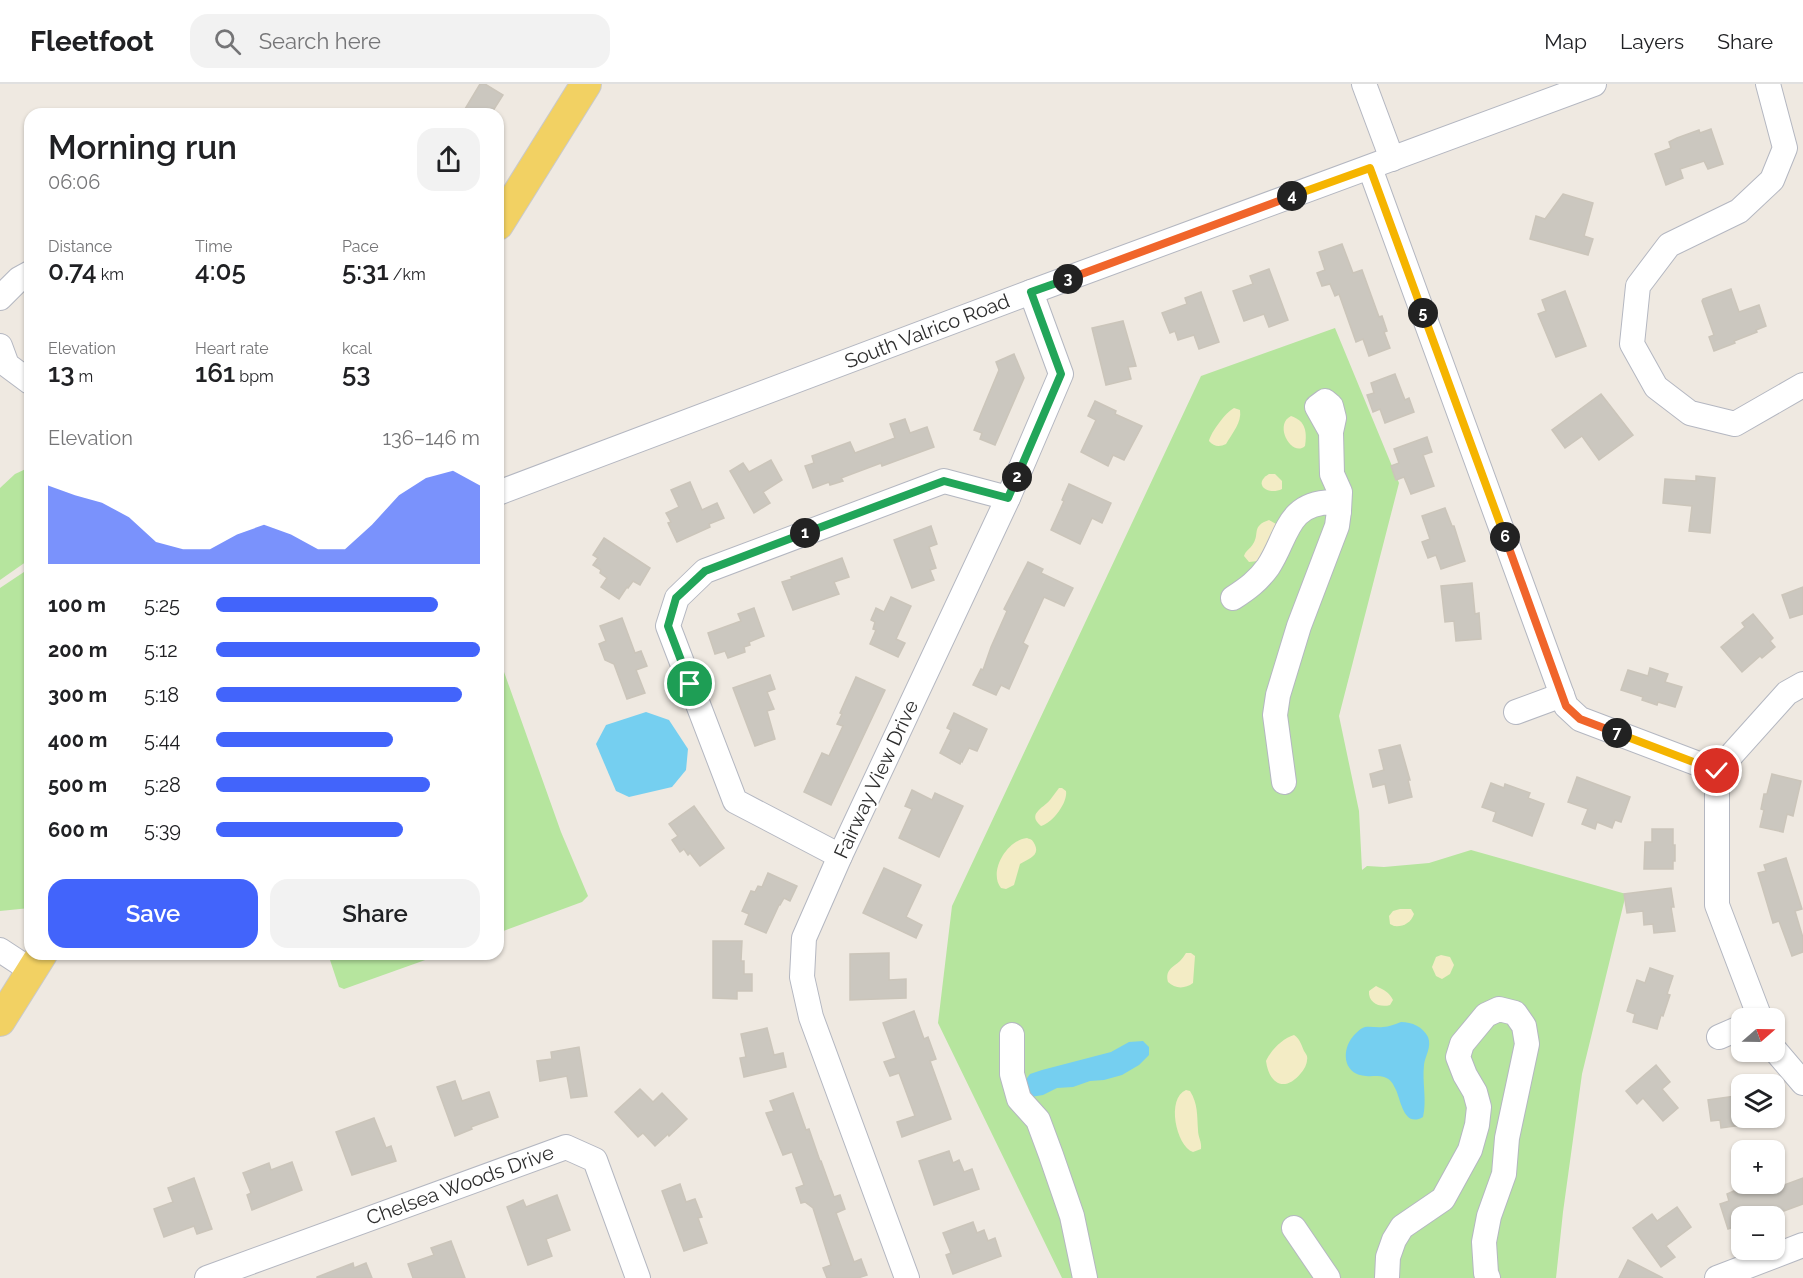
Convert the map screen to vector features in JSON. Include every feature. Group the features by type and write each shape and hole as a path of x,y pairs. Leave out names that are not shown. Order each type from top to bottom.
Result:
{"main road":[{"path":"504,215 586,84"},
{"path":"0,1021 37,962"}],"street":[{"path":"1364,84 1381,164 1566,706 1580,719 1717,771"},
{"name":"South Valrico Road","path":"504,491 1031,292 1594,84"},
{"path":"1767,84 1785,148 1772,180 1739,211 1669,245 1638,286 1632,344 1656,387 1690,413 1735,424 1803,385"},
{"path":"0,298 24,276"},
{"name":"Fairway View Drive","path":"907,1278 811,1017 802,977 804,938 840,856 1008,498 1061,374 1031,292"},
{"path":"0,346 7,365 24,378"},
{"path":"1284,782 1275,715 1278,695 1299,626 1336,526 1322,486 1332,474 1330,432"},
{"path":"840,856 735,801 668,626 676,598 705,571 944,481 1008,498"},
{"path":"1233,598 1254,584 1269,566 1291,521 1302,511 1329,507"},
{"path":"1756,1008 1717,905 1717,771 1787,693 1803,684"},
{"path":"1516,712 1562,695"},
{"path":"0,950 24,958"},
{"path":"1387,1278 1388,1257 1402,1227 1443,1199 1467,1157 1477,1125 1479,1107 1475,1092 1458,1057 1462,1044 1486,1015 1500,1010 1515,1013 1524,1026 1527,1044 1507,1138 1504,1174 1489,1216 1484,1242 1488,1278"},
{"path":"1719,1037 1731,1032"},
{"path":"1012,1035 1012,1074 1019,1099 1038,1120 1051,1155 1072,1216 1085,1278"},
{"path":"1785,1062 1803,1083"},
{"name":"Chelsea Woods Drive","path":"207,1278 566,1147 595,1160 638,1278"},
{"path":"1467,1157 1505,1166"},
{"path":"1294,1228 1328,1278"},
{"path":"1717,1278 1803,1245"}],"green space":[{"path":"1335,328 1399,483 1339,716 1359,811 1362,870 1367,866 1384,867 1429,863 1471,850 1626,894 1582,1074 1556,1278 1062,1278 938,1023 952,906 1201,376"},
{"path":"24,470 24,563 0,580 0,488 15,474"},
{"path":"24,572 24,909 0,911 0,588"},
{"path":"504,672 561,832 588,896 582,902 504,931"},
{"path":"330,960 425,960 344,989 339,987"}],"sand":[{"path":"1234,408 1240,410 1240,419 1236,428 1226,444 1219,446 1213,444 1209,441 1213,433 1223,418"},
{"path":"1291,416 1303,424 1306,436 1305,446 1300,449 1290,444 1284,433 1286,420"},
{"path":"1269,474 1275,474 1282,481 1282,489 1272,491 1264,488 1262,482"},
{"path":"1269,520 1278,528 1258,561 1249,562 1244,556 1252,546 1260,525"},
{"path":"1059,788 1066,791 1065,801 1055,817 1041,826 1035,818 1037,812"},
{"path":"1027,838 1035,845 1035,855 1020,864 1014,885 1006,889 1001,888 997,874 1002,858 1013,844"},
{"path":"1411,909 1414,914 1411,920 1400,926 1390,924 1389,916 1393,911"},
{"path":"1186,953 1195,956 1193,983 1177,987 1168,982 1167,975"},
{"path":"1441,955 1450,957 1454,965 1450,974 1442,979 1436,976 1432,967 1436,957"},
{"path":"1376,986 1390,995 1393,1000 1390,1005 1379,1005 1370,999 1369,991"},
{"path":"1294,1035 1307,1055 1306,1063 1295,1079 1289,1083 1279,1083 1270,1075 1266,1061 1278,1045"},
{"path":"1186,1090 1190,1091 1196,1105 1201,1144 1201,1149 1193,1152 1182,1141 1176,1122 1176,1102"}],"water":[{"path":"646,712 669,720 688,749 686,770 672,787 629,797 616,791 596,744 606,725"},
{"path":"1401,1022 1420,1028 1426,1033 1429,1041 1424,1071 1424,1111 1423,1117 1417,1119 1411,1119 1404,1112 1390,1080 1382,1076 1366,1076 1353,1072 1349,1068 1346,1057 1351,1039 1361,1029"},
{"path":"1143,1041 1149,1047 1149,1055 1139,1065 1122,1075 1073,1087 1057,1088 1043,1095 1031,1097 1025,1081 1030,1074 1111,1052 1129,1042"}],"building":[{"path":"480,84 485,84 503,95 495,108 466,108"},
{"path":"1711,129 1723,164 1708,169 1704,161 1680,169 1683,178 1666,185 1655,154 1671,148 1669,142 1677,138 1699,130 1700,133"},
{"path":"1563,194 1593,203 1584,236 1593,239 1588,255 1530,239 1536,216 1545,219"},
{"path":"1342,244 1353,273 1362,270 1379,317 1382,316 1387,331 1384,332 1390,348 1369,356 1363,339 1356,342 1339,294 1335,296 1330,284 1322,286 1317,273 1325,270 1319,252"},
{"path":"1269,269 1288,320 1269,327 1264,314 1244,321 1233,291 1253,284 1250,276"},
{"path":"1731,289 1739,312 1759,305 1766,326 1734,341 1735,343 1714,351 1709,337 1714,335 1702,301"},
{"path":"1565,291 1586,346 1556,357 1538,314 1546,311 1542,300"},
{"path":"1201,292 1219,342 1199,349 1194,335 1178,340 1175,331 1170,333 1162,313 1187,304 1185,298"},
{"path":"1123,321 1136,366 1128,367 1131,379 1106,385 1092,328"},
{"path":"1014,354 1024,378 995,445 980,439 982,433 974,430 999,370 996,362"},
{"path":"1395,374 1405,400 1409,398 1414,412 1385,423 1380,409 1373,412 1367,395 1374,393 1371,383"},
{"path":"1601,394 1633,435 1599,460 1582,436 1565,448 1552,430"},
{"path":"1095,401 1116,411 1115,414 1142,426 1124,460 1113,455 1108,466 1081,452 1096,420 1088,416"},
{"path":"905,419 910,433 927,427 934,447 841,478 843,481 830,485 829,482 813,488 805,466 814,463 812,456 850,442 855,453 895,438 890,424"},
{"path":"1427,437 1432,452 1423,455 1434,486 1411,494 1404,477 1396,480 1391,466 1399,463 1394,449"},
{"path":"771,460 782,480 763,492 770,503 754,513 730,471 743,463 749,472"},
{"path":"1696,476 1715,478 1710,533 1689,531 1692,506 1663,503 1665,479 1696,481"},
{"path":"690,482 702,510 717,503 724,518 677,542 666,513 679,507 671,490"},
{"path":"1069,484 1111,503 1102,523 1092,518 1080,544 1051,530"},
{"path":"1445,508 1454,526 1465,561 1441,569 1436,555 1428,558 1422,542 1430,539 1422,516"},
{"path":"931,526 937,544 929,547 936,568 930,570 934,580 912,588 894,540"},
{"path":"604,538 650,568 640,585 633,581 619,599 601,587 607,578 593,565 598,558 593,555"},
{"path":"842,558 849,577 834,582 839,594 793,610 782,582"},
{"path":"1028,562 1043,569 1041,573 1073,588 1064,606 1044,597 1023,643 1028,646 1009,689 1001,685 996,695 973,685 981,669 983,670 1007,611 1004,609"},
{"path":"1472,583 1475,614 1479,613 1481,639 1456,641 1454,621 1445,622 1441,586"},
{"path":"1803,587 1803,614 1790,618 1782,595"},
{"path":"891,597 911,606 896,639 905,643 898,657 870,644 876,630 873,629 875,622 871,620 876,608 884,612"},
{"path":"754,608 764,636 749,642 750,645 744,647 745,652 728,658 725,651 715,654 708,633 741,621 738,614"},
{"path":"1753,614 1773,638 1770,641 1775,647 1762,658 1760,656 1742,672 1721,647 1745,627 1742,623"},
{"path":"622,618 635,653 641,651 647,666 636,670 645,693 627,699 614,664 605,660 599,644 606,641 600,626"},
{"path":"1650,668 1668,674 1665,682 1682,687 1675,707 1658,702 1657,705 1642,700 1643,697 1621,690 1628,670 1648,676"},
{"path":"770,675 775,689 767,692 774,709 767,711 775,739 755,746 733,688"},
{"path":"856,677 885,690 831,805 804,792 822,753 829,756 843,726 837,724"},
{"path":"954,713 987,729 977,751 969,748 960,764 940,753 951,730 947,728"},
{"path":"1400,745 1410,780 1408,780 1412,797 1389,803 1385,784 1373,787 1370,774 1384,770 1379,750"},
{"path":"1772,774 1801,781 1793,816 1787,814 1783,832 1760,827 1764,810 1761,809 1764,794 1767,794"},
{"path":"1577,777 1630,797 1621,822 1615,820 1612,828 1597,822 1595,829 1582,824 1588,809 1568,802"},
{"path":"1491,783 1504,788 1505,784 1530,793 1528,798 1544,804 1532,836 1493,821 1496,812 1482,807"},
{"path":"912,790 932,800 935,793 963,806 939,857 899,838 912,809 905,806"},
{"path":"694,806 724,848 700,866 690,853 688,855 684,849 680,852 672,840 678,836 669,824"},
{"path":"1652,829 1673,829 1675,861 1673,861 1673,869 1644,869 1645,842 1652,842"},
{"path":"1786,858 1802,909 1795,911 1803,938 1803,952 1792,956 1779,921 1773,923 1758,873 1766,871 1764,865"},
{"path":"884,868 921,885 906,917 922,925 916,938 863,913"},
{"path":"768,873 797,886 790,901 784,898 779,905 766,933 745,924 749,914 742,911 751,891 755,892 758,886 762,887"},
{"path":"1671,888 1675,931 1654,933 1653,924 1644,925 1643,911 1627,913 1624,894"},
{"path":"713,941 742,941 741,961 744,961 744,974 752,974 752,991 737,991 737,999 713,998"},
{"path":"889,953 889,980 906,979 906,998 850,1000 850,954"},
{"path":"1650,968 1673,976 1667,994 1670,995 1657,1029 1633,1022 1635,1014 1627,1011 1637,980 1645,983"},
{"path":"914,1011 924,1039 928,1037 936,1059 930,1061 951,1119 902,1137 897,1122 915,1116 899,1073 890,1076 884,1062 896,1058 883,1023"},
{"path":"767,1028 774,1055 783,1053 786,1067 744,1077 740,1058 746,1057 741,1034"},
{"path":"579,1047 587,1096 571,1098 567,1076 540,1081 537,1061 552,1059 551,1052"},
{"path":"1656,1065 1670,1082 1662,1089 1678,1108 1663,1121 1643,1098 1637,1104 1626,1091"},
{"path":"455,1081 462,1101 489,1092 498,1117 455,1136 437,1087"},
{"path":"640,1089 653,1102 662,1093 687,1119 655,1146 643,1133 638,1137 615,1112"},
{"path":"793,1093 834,1197 840,1195 845,1209 836,1213 854,1262 861,1259 867,1275 858,1278 827,1278 823,1268 831,1265 813,1208 805,1202 801,1203 796,1188 804,1185 792,1152 783,1155 766,1113 774,1111 770,1101"},
{"path":"1731,1097 1731,1127 1721,1128 1720,1120 1711,1121 1708,1100"},
{"path":"374,1118 386,1148 391,1146 396,1161 352,1175 336,1132"},
{"path":"949,1151 953,1163 959,1160 964,1172 972,1169 979,1189 934,1205 919,1161"},
{"path":"292,1162 302,1190 252,1210 247,1195 251,1193 243,1173 269,1163 271,1170"},
{"path":"194,1178 212,1229 197,1234 194,1226 164,1237 154,1209 173,1202 168,1188"},
{"path":"1803,1178 1803,1204 1785,1211 1785,1206 1731,1206 1731,1228 1728,1229 1720,1204 1729,1201 1727,1194 1785,1194 1785,1185"},
{"path":"680,1184 686,1202 695,1199 702,1217 698,1218 707,1243 684,1251 662,1191"},
{"path":"557,1195 570,1230 546,1239 552,1256 528,1265 507,1207 523,1200 526,1207"},
{"path":"1677,1207 1691,1227 1666,1246 1675,1257 1661,1267 1633,1228 1652,1214 1657,1221"},
{"path":"973,1222 977,1233 984,1230 988,1241 995,1238 1001,1256 953,1274 946,1255 951,1253 943,1233"},
{"path":"451,1241 465,1278 413,1278 408,1264 434,1255 431,1248"},
{"path":"1628,1260 1663,1278 1619,1278"},
{"path":"353,1263 354,1268 366,1263 372,1278 317,1278 317,1277"}],"route":[{"path":"690,684 668,626 676,598 705,571 944,481 1008,498 1061,374 1031,292 1370,168 1566,706 1580,719 1717,771"}]}
